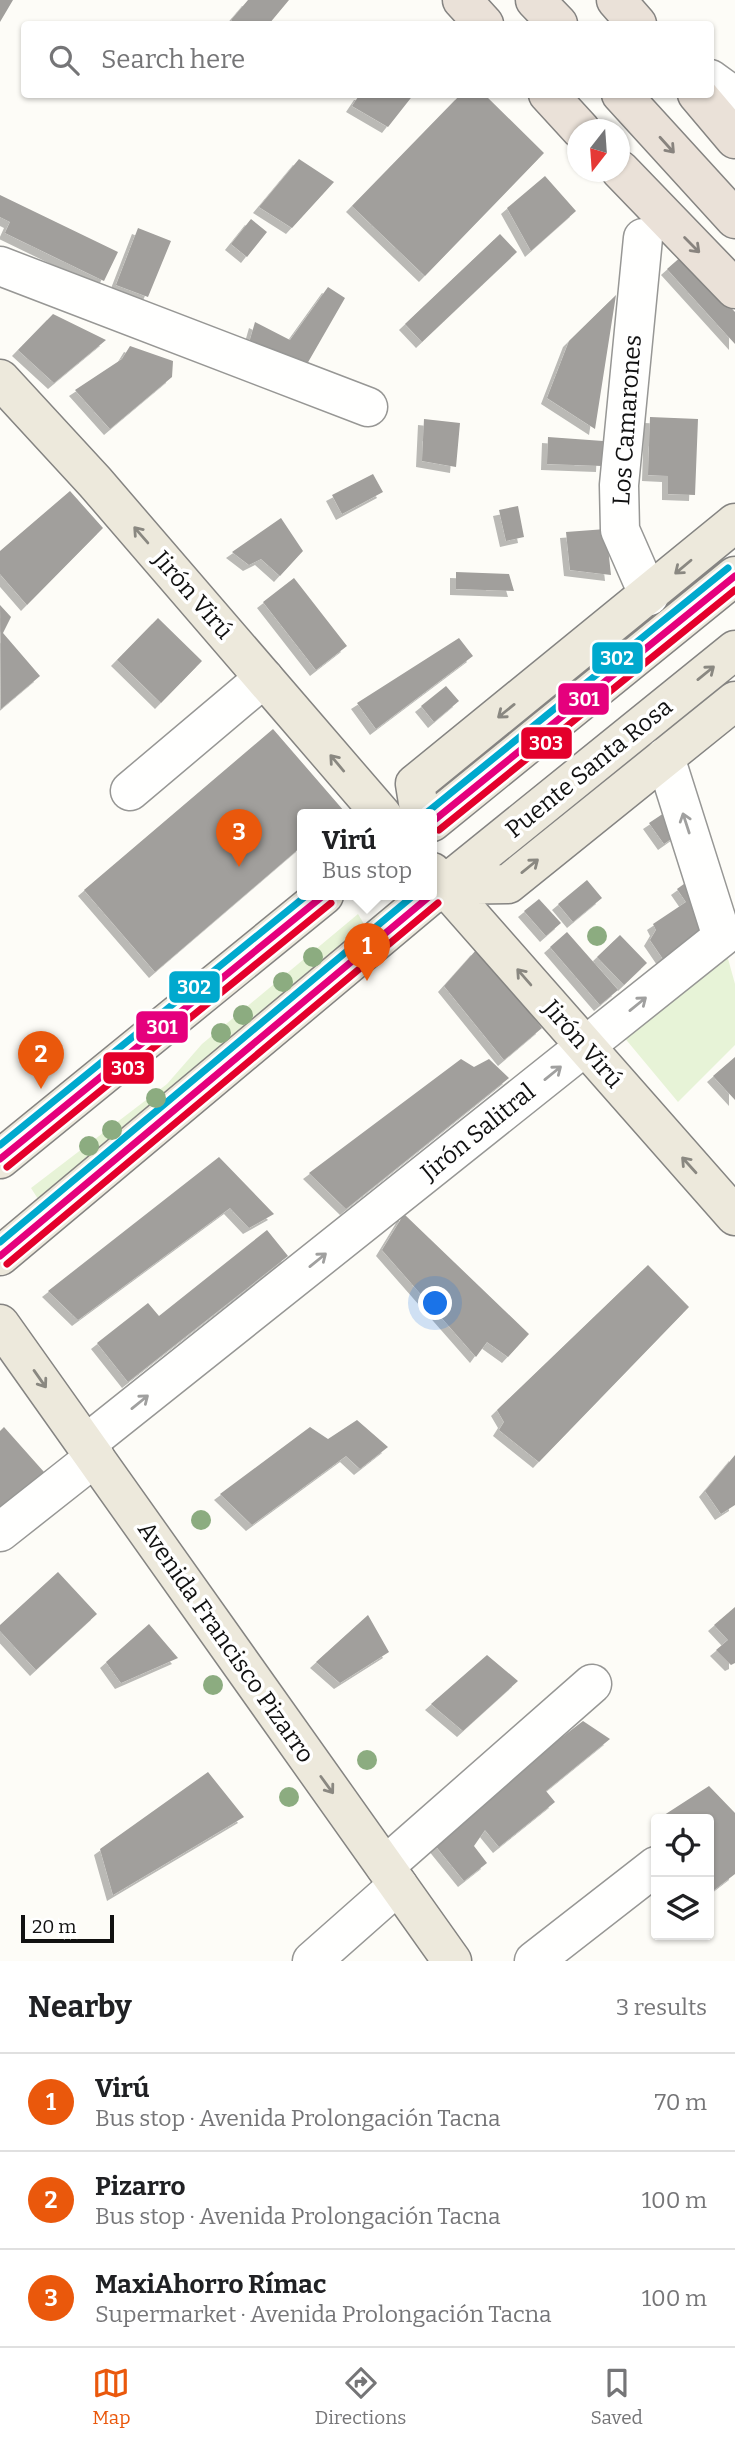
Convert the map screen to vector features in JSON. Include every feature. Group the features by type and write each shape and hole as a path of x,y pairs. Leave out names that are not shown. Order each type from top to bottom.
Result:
{"highway":[{"path":"461,0 481,21"},
{"path":"535,0 555,21"},
{"path":"552,98 571,119"},
{"path":"625,98 735,219"},
{"path":"700,98 735,139"},
{"path":"630,180 735,289"}],"main road":[{"name":"Jirón Virú","path":"0,379 95,482 377,809"},
{"path":"419,809 415,784 649,596 735,523"},
{"path":"437,818 735,576"},
{"name":"Puente Santa Rosa","path":"437,885 735,650"},
{"path":"437,887 508,884 735,701"},
{"name":"Jirón Virú","path":"437,889 585,1047 735,1216"},
{"path":"0,1159 318,900"},
{"name":"Puente Santa Rosa","path":"0,1256 420,900"},
{"name":"Avenida Francisco Pizarro","path":"0,1324 452,1961"}],"street":[{"path":"714,82 735,97"},
{"name":"Los Camarones","path":"643,238 619,485 620,530 649,596"},
{"path":"0,266 368,407"},
{"path":"130,791 264,678"},
{"name":"Jirón Salitral","path":"0,1532 90,1450 722,937 665,757"},
{"path":"312,1961 392,1875 592,1684"},
{"path":"534,1961 651,1870"}],"green space":[{"path":"358,914 367,929 38,1199 31,1188 167,1084 202,1044"},
{"path":"722,937 735,984 735,1045 678,1102 613,1024"}],"building":[{"path":"0,0 13,0 0,22"},
{"path":"248,0 289,0 272,21 231,20"},
{"path":"357,98 411,98 388,127 352,106"},
{"path":"457,98 488,98 544,153 425,276 352,206"},
{"path":"299,159 334,182 292,228 259,207"},
{"path":"545,176 576,211 531,251 507,208"},
{"path":"0,195 118,252 104,281 5,233 10,222 0,217"},
{"path":"251,219 267,232 247,257 231,244"},
{"path":"138,228 171,241 148,297 116,285"},
{"path":"500,234 517,252 422,342 405,324"},
{"path":"683,255 735,312 735,344 667,269"},
{"path":"328,287 345,298 303,371 249,343 255,322 290,340"},
{"path":"616,295 595,429 547,398 569,341"},
{"path":"53,314 106,340 54,383 18,350"},
{"path":"130,346 173,361 172,377 110,429 75,390 122,359"},
{"path":"650,417 698,419 695,495 668,494 668,476 648,475"},
{"path":"424,419 460,423 456,467 422,461"},
{"path":"548,437 603,441 602,466 547,464"},
{"path":"373,474 383,492 342,514 332,495"},
{"path":"70,491 103,528 27,605 0,574 0,551"},
{"path":"518,506 524,537 506,541 499,510"},
{"path":"281,518 303,551 280,576 261,559 249,565 232,552"},
{"path":"606,529 611,575 570,570 566,532"},
{"path":"456,572 509,574 514,591 456,589"},
{"path":"294,578 347,646 316,670 263,602"},
{"path":"0,605 11,617 3,633 40,676 1,709"},
{"path":"158,618 202,661 161,703 117,660"},
{"path":"459,638 473,656 376,729 357,703"},
{"path":"446,686 459,701 434,722 421,706"},
{"path":"273,729 342,809 297,809 297,850 155,972 84,890"},
{"path":"667,811 681,832 664,844 649,823"},
{"path":"587,880 602,898 573,922 558,904"},
{"path":"688,881 717,924 663,959 650,940 656,930 653,924 686,902 677,889"},
{"path":"539,899 561,923 546,936 524,911"},
{"path":"567,932 618,990 600,1005 550,947"},
{"path":"620,935 647,963 624,985 597,957"},
{"path":"477,949 542,1028 504,1060 444,986"},
{"path":"735,1057 735,1100 713,1076"},
{"path":"461,1059 474,1067 489,1059 509,1078 346,1209 309,1173"},
{"path":"219,1157 274,1214 249,1228 230,1208 78,1320 48,1291"},
{"path":"404,1214 529,1334 508,1357 487,1342 476,1357 382,1250"},
{"path":"267,1230 288,1256 128,1382 97,1343 148,1303 159,1316"},
{"path":"648,1265 689,1307 539,1462 499,1430 504,1422 497,1410"},
{"path":"357,1420 388,1447 360,1469 346,1456 252,1525 220,1494 310,1427 328,1439"},
{"path":"4,1427 52,1481 0,1524 0,1431"},
{"path":"735,1455 735,1505 721,1514 705,1491"},
{"path":"58,1572 97,1614 36,1670 0,1631 0,1625"},
{"path":"735,1607 735,1663 731,1665 716,1650 728,1640 714,1625"},
{"path":"368,1615 389,1652 340,1683 316,1662"},
{"path":"149,1624 178,1658 121,1683 106,1662"},
{"path":"487,1655 518,1681 463,1731 431,1704"},
{"path":"583,1721 610,1739 546,1791 555,1802 499,1847 485,1830 474,1846 487,1863 464,1881 430,1839"},
{"path":"208,1772 244,1817 113,1895 100,1849"},
{"path":"709,1786 735,1813 735,1874 714,1890 714,1814 666,1814"}],"transit line":[{"name":"302","path":"431,809 728,568"},
{"name":"301","path":"437,818 735,576"},
{"name":"303","path":"439,830 735,590"},
{"name":"302","path":"0,1145 301,900"},
{"name":"301","path":"0,1159 318,900"},
{"name":"302","path":"0,1242 408,900"},
{"name":"301","path":"0,1256 425,900"},
{"name":"303","path":"7,1167 331,903"},
{"name":"303","path":"7,1264 438,903"}],"place":[{"name":"MaxiAhorro Rímac","path":"239,867"},
{"name":"Virú","path":"367,981"},
{"name":"Pizarro","path":"41,1089"}]}
